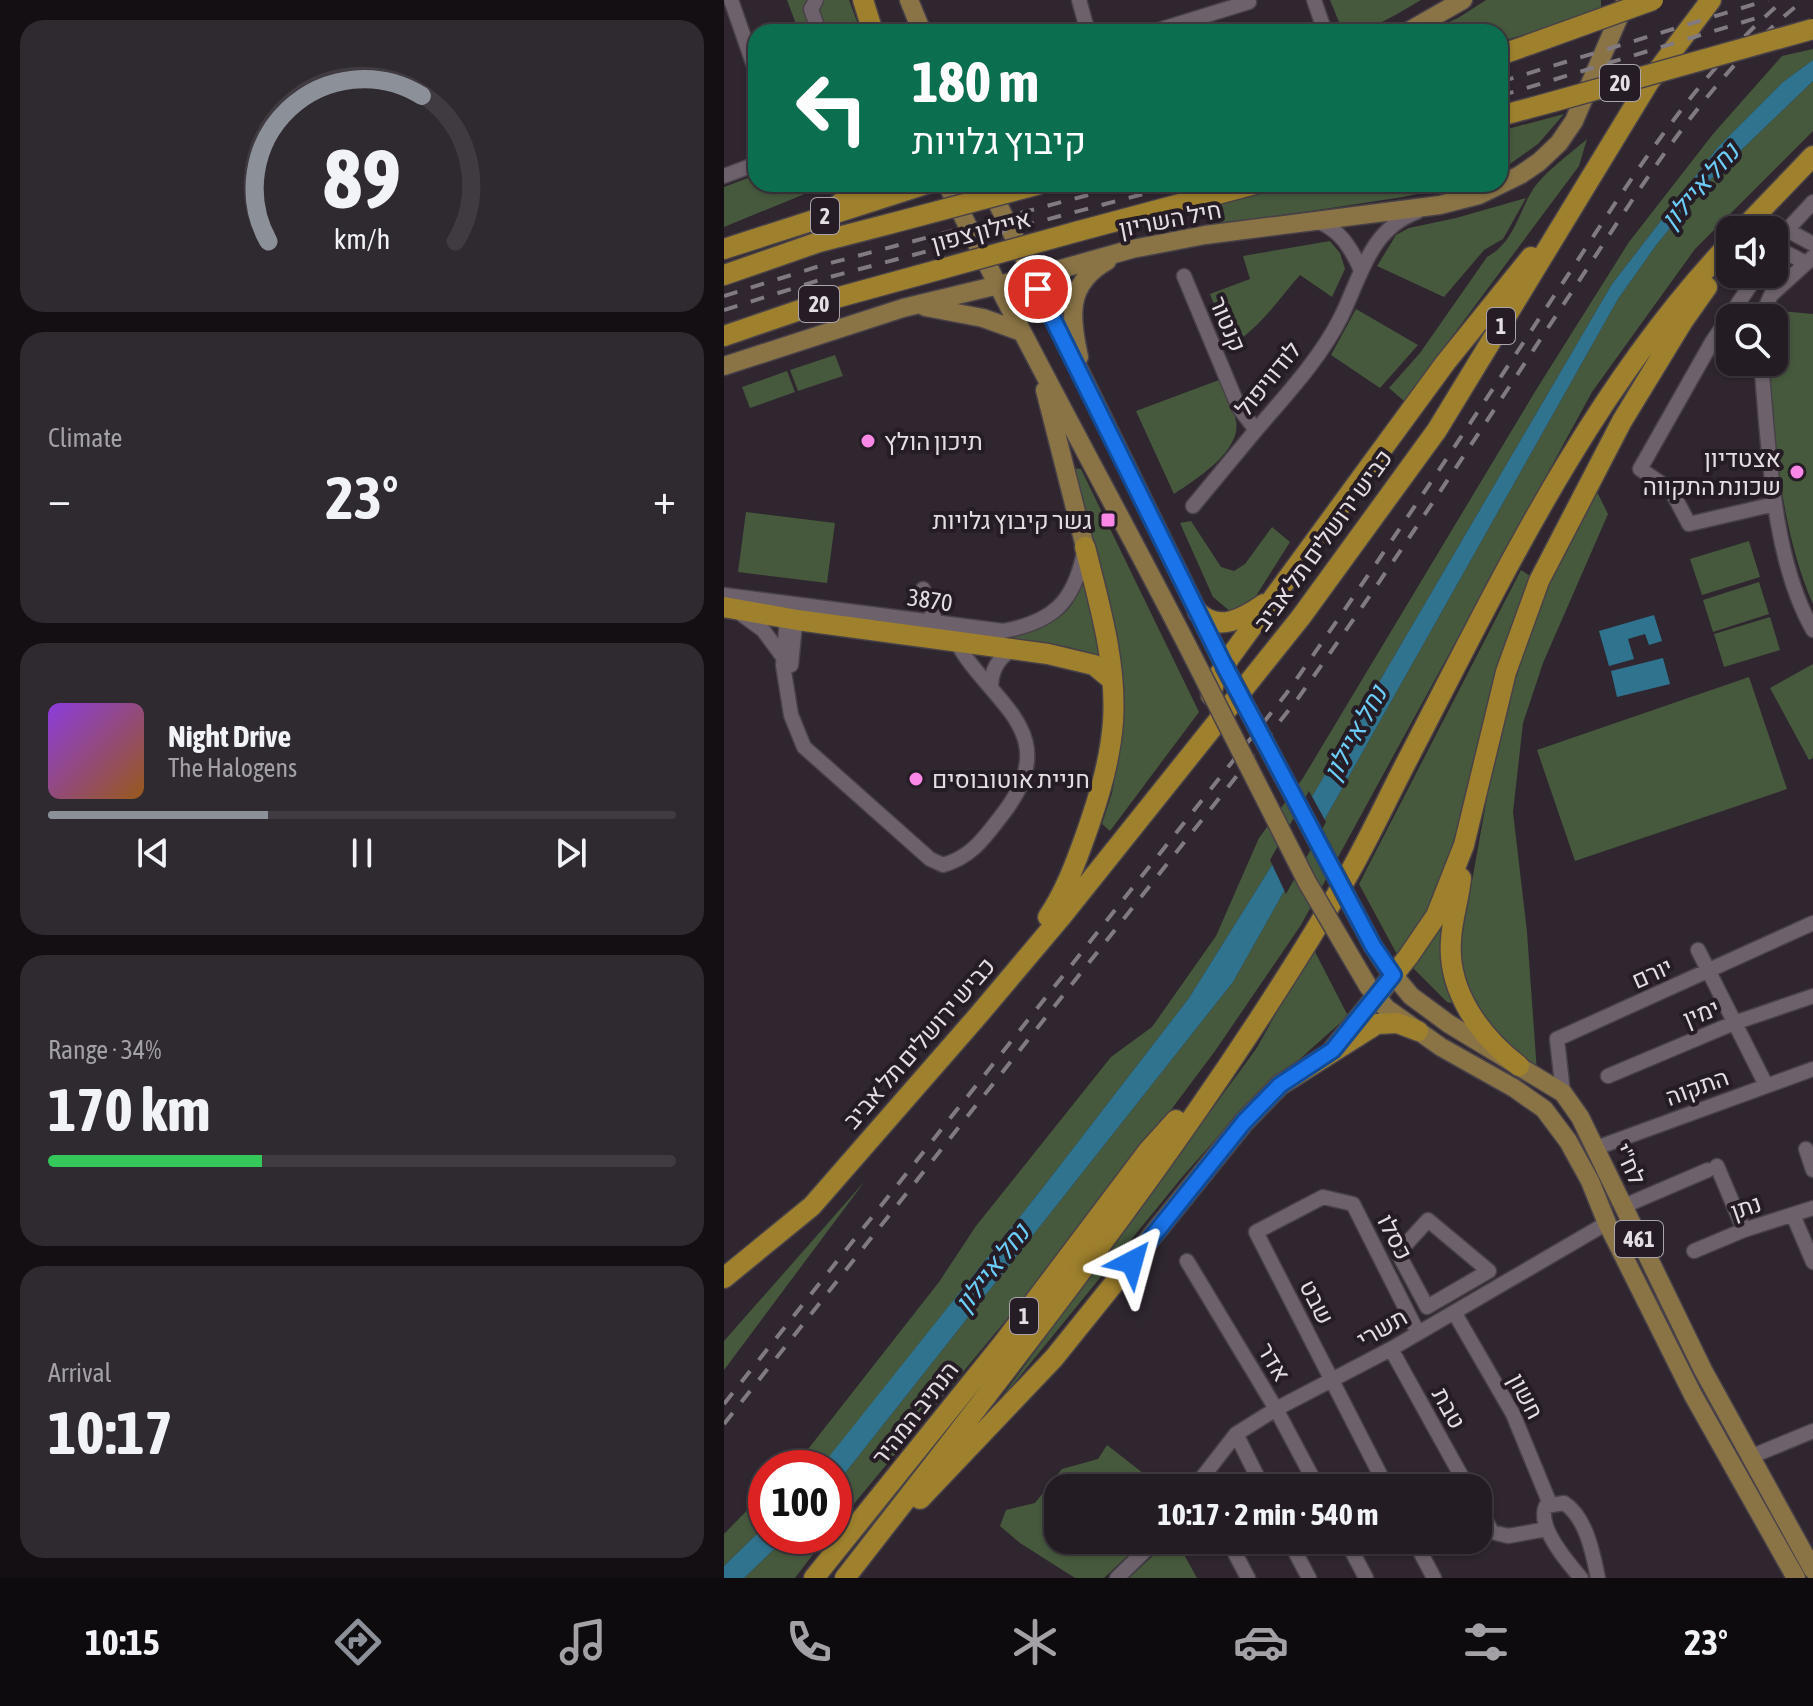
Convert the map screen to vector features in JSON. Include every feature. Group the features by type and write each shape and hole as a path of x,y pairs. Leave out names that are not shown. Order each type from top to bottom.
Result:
{"highway":[{"path":"865,0 871,24"},
{"path":"1508,52 1653,0"},
{"name":"כביש ירושלים תל אביב","path":"724,1278 812,1206 976,1018 1301,617 1437,430 1649,82 1711,0"},
{"name":"20","path":"1508,114 1813,29"},
{"path":"1756,216 1813,156"},
{"path":"811,221 856,192"},
{"name":"2","path":"724,249 901,192"},
{"name":"20","path":"724,275 819,242 1010,192"},
{"name":"איילון צפון","path":"724,336 832,299 1225,192"},
{"path":"1211,695 1214,683 1230,658 1446,362 1578,197"},
{"name":"1","path":"845,1578 1097,1251 1235,1054 1348,875 1504,574 1595,417 1670,313 1716,259"},
{"path":"1333,1050 1371,992 1436,916 1464,845 1506,672 1539,581 1622,421 1683,321 1716,275"},
{"path":"976,1018 1055,906 1069,878 1101,790 1113,719 1112,680 1103,622 1085,547"},
{"path":"1198,612 1213,623 1229,622 1247,615 1280,592"},
{"path":"725,603 793,615 946,629 1012,649 1094,665 1112,680"},
{"path":"1464,845 1451,938 1450,959 1454,980 1477,1023 1497,1047 1519,1066"},
{"path":"845,1578 1054,1358 1244,1122 1280,1085 1377,1024 1397,1023 1418,1031"},
{"name":"הנתיב המהיר","path":"814,1578 1004,1342 1148,1151 1235,1054"}],"main road":[{"path":"865,0 878,24"},
{"path":"909,0 919,24"},
{"path":"1421,24 1463,0"},
{"name":"חיל השריון","path":"1508,181 1539,162 1559,143 1574,121 1626,0"},
{"path":"951,192 997,285"},
{"path":"992,192 1032,277"},
{"name":"חיל השריון","path":"724,366 903,308 1132,249 1205,235 1462,201 1486,192"},
{"path":"1092,398 1075,338 1073,310 1076,291 1092,270 1132,249"},
{"name":"461","path":"1032,277 1209,634 1230,658 1373,946 1390,970"},
{"name":"461","path":"997,285 1039,368 1111,496 1307,882 1371,992"},
{"path":"903,308 963,313 1022,332"},
{"path":"1039,368 1085,547"},
{"name":"לח\"י","path":"1390,970 1411,996 1449,1024 1563,1093 1580,1117 1703,1370 1813,1570"},
{"name":"לח\"י","path":"1371,992 1418,1031 1544,1109 1568,1141 1693,1395 1794,1578"}],"street":[{"path":"731,0 748,49"},
{"path":"816,0 811,9 816,24"},
{"path":"1079,0 1086,24"},
{"path":"1178,24 1248,0"},
{"path":"1314,0 1322,24"},
{"path":"1616,0 1617,19"},
{"path":"724,176 748,167"},
{"path":"1813,202 1787,230 1813,244"},
{"name":"לודוויפול","path":"1193,506 1324,344 1379,237 1404,217 1435,205"},
{"path":"1316,221 1348,243 1361,270"},
{"path":"1767,304 1771,295 1809,260 1788,252"},
{"name":"קנטור","path":"1184,276 1239,408 1256,430"},
{"path":"1749,288 1712,342 1640,469 1671,490 1689,524 1775,504"},
{"path":"1762,376 1775,504 1791,577 1813,630"},
{"name":"3870","path":"946,629 1003,631 1045,619 1073,589 1085,547"},
{"path":"793,615 783,657 791,715 804,747 930,859 943,865 968,855 980,843 1014,800 1027,767 1024,737 1012,711 946,629 923,589"},
{"path":"725,603 763,630 783,657"},
{"path":"786,679 791,667 793,615"},
{"path":"994,691 994,669 998,660 1012,649"},
{"name":"יורם","path":"1563,1093 1557,1039 1813,923"},
{"path":"1698,950 1766,1085"},
{"name":"ימין","path":"1608,1076 1734,1023 1813,996"},
{"name":"התקוה","path":"1596,1148 1813,1069"},
{"path":"1806,1149 1813,1170"},
{"path":"1624,1206 1713,1168 1744,1230"},
{"name":"שבט","path":"1353,1204 1323,1197 1256,1232 1380,1474"},
{"name":"כסלו","path":"1353,1204 1418,1333"},
{"name":"נתן","path":"1694,1251 1744,1230 1813,1208"},
{"path":"1793,1215 1813,1262"},
{"path":"1381,1258 1398,1253 1428,1220 1489,1271 1427,1307 1398,1253"},
{"name":"תשרי","path":"1206,1474 1236,1434 1276,1409 1391,1349 1607,1223"},
{"name":"אדר","path":"1187,1261 1276,1409 1311,1474"},
{"name":"חשון","path":"1454,1312 1513,1414 1550,1504"},
{"name":"טבת","path":"1391,1349 1460,1474"},
{"path":"1750,1457 1813,1431"},
{"path":"1236,1434 1256,1474"},
{"path":"1581,1578 1547,1529 1543,1513 1550,1504 1564,1503 1573,1509 1587,1537 1598,1578"},
{"path":"1492,1532 1508,1536 1547,1529"},
{"path":"1567,1562 1591,1550"},
{"path":"1117,1578 1142,1554"},
{"path":"1235,1554 1248,1578"},
{"path":"1296,1554 1309,1578"},
{"path":"1353,1554 1366,1578"},
{"path":"1421,1554 1434,1578"}],"green space":[{"path":"787,0 849,0 858,24 796,24"},
{"path":"1330,0 1421,0 1378,24 1340,24"},
{"path":"1486,0 1601,0 1601,10 1508,39 1508,24 1445,24"},
{"path":"1813,49 1813,60 1783,82 1718,147 1612,284 1272,865 1189,998 835,1450 807,1450 939,1282 976,1226 1111,1057 1152,1027 1216,936 1259,838 1303,778 1536,390 1629,242 1713,134 1782,56"},
{"path":"1813,81 1813,131 1728,216 1716,216 1716,228 1695,249 1592,392 1301,925 1215,1051 1088,1221 852,1506 852,1464 1233,982 1618,299 1657,244 1709,181"},
{"path":"1564,114 1538,144 1508,165 1508,129"},
{"path":"1587,139 1579,166 1404,401 1389,388 1420,353 1487,257 1509,236 1537,184"},
{"path":"748,178 748,192 809,192 724,227 724,187"},
{"path":"1268,192 1426,192 1220,225 1218,205"},
{"path":"1526,198 1503,239 1484,250 1444,297 1377,266 1396,235 1409,228"},
{"path":"1330,241 1340,253 1345,269 1332,297 1300,275 1259,323 1230,346 1210,294 1250,279 1243,256"},
{"path":"1356,309 1418,345 1380,388 1331,355"},
{"name":"אצטדיון שכונת התקווה","path":"1788,312 1813,314 1813,604 1793,546 1777,454 1769,376 1788,376"},
{"path":"835,355 843,376 798,391 790,370"},
{"path":"787,371 795,392 750,408 742,387"},
{"path":"1219,380 1236,421 1232,443 1215,464 1174,494 1136,411"},
{"path":"1071,468 1081,469 1199,712 1110,831 1102,824 1118,759"},
{"path":"1595,488 1608,514 1543,663 1523,723 1513,812 1527,932 1537,1072 1508,1053 1469,997 1458,959 1500,725 1552,571"},
{"path":"746,512 835,523 827,583 738,572"},
{"path":"1191,521 1221,567 1234,571 1245,564 1272,527 1290,542 1249,607 1231,612 1213,597 1180,523"},
{"path":"1749,541 1760,577 1702,595 1690,559"},
{"path":"1521,570 1533,578 1486,711 1458,843 1432,907 1399,958 1359,884"},
{"path":"1086,572 1106,662 1064,646 988,640 1036,629 1057,618 1074,601"},
{"path":"1759,582 1769,614 1713,632 1703,600"},
{"path":"1770,617 1780,650 1724,667 1714,634"},
{"path":"1813,664 1813,758 1809,760 1770,688"},
{"path":"1749,677 1787,789 1575,861 1537,750"},
{"path":"1444,919 1454,1000 1451,1003 1413,968"},
{"path":"1313,948 1348,1016 1238,1114 1183,1176 990,1413 1256,1049"},
{"path":"865,1181 724,1370 724,1341"},
{"path":"1107,1445 1144,1474 1058,1474 1062,1469 1098,1459"},
{"path":"1044,1492 1044,1554 1129,1554 1104,1578 1075,1578 1020,1543 1000,1526 1006,1510 1035,1503"},
{"path":"748,1509 748,1543 724,1566 724,1534"},
{"path":"769,1554 813,1554 795,1578 744,1578"},
{"path":"1155,1554 1184,1554 1197,1578 1129,1578"}],"water":[{"name":"נחל איילון","path":"1813,60 1813,81 1709,181 1657,244 1618,299 1233,982 852,1464 852,1450 834,1450 1189,998 1272,865 1612,284 1718,147 1783,82"},
{"path":"1654,615 1662,641 1649,645 1645,634 1628,639 1634,659 1609,666 1599,631"},
{"path":"1663,658 1670,684 1617,697 1611,671"},
{"path":"748,1543 748,1554 769,1554 744,1578 724,1578 724,1566"}],"pier":[{"path":"1309,791 1326,822 1286,894 1270,860"}],"railway":[{"path":"1508,80 1768,0"},
{"path":"724,1404 1286,694 1422,496 1659,139 1718,66 1784,0"},
{"path":"724,1424 1296,701 1400,552 1674,140 1735,65 1804,0"},
{"path":"1508,94 1760,17"},
{"path":"724,296 823,265 1100,192"},
{"path":"724,310 826,278 1151,192"}],"place":[{"name":"תיכון הולץ","path":"868,441"},
{"name":"אצטדיון שכונת התקווה","path":"1797,472"},
{"name":"גשר קיבוץ גלויות","path":"1108,520"},
{"name":"חניית אוטובוסים","path":"916,779"}],"route":[{"path":"1038,289 1224,665 1373,946 1393,975 1333,1050 1280,1085 1244,1122 1132,1262"}]}
